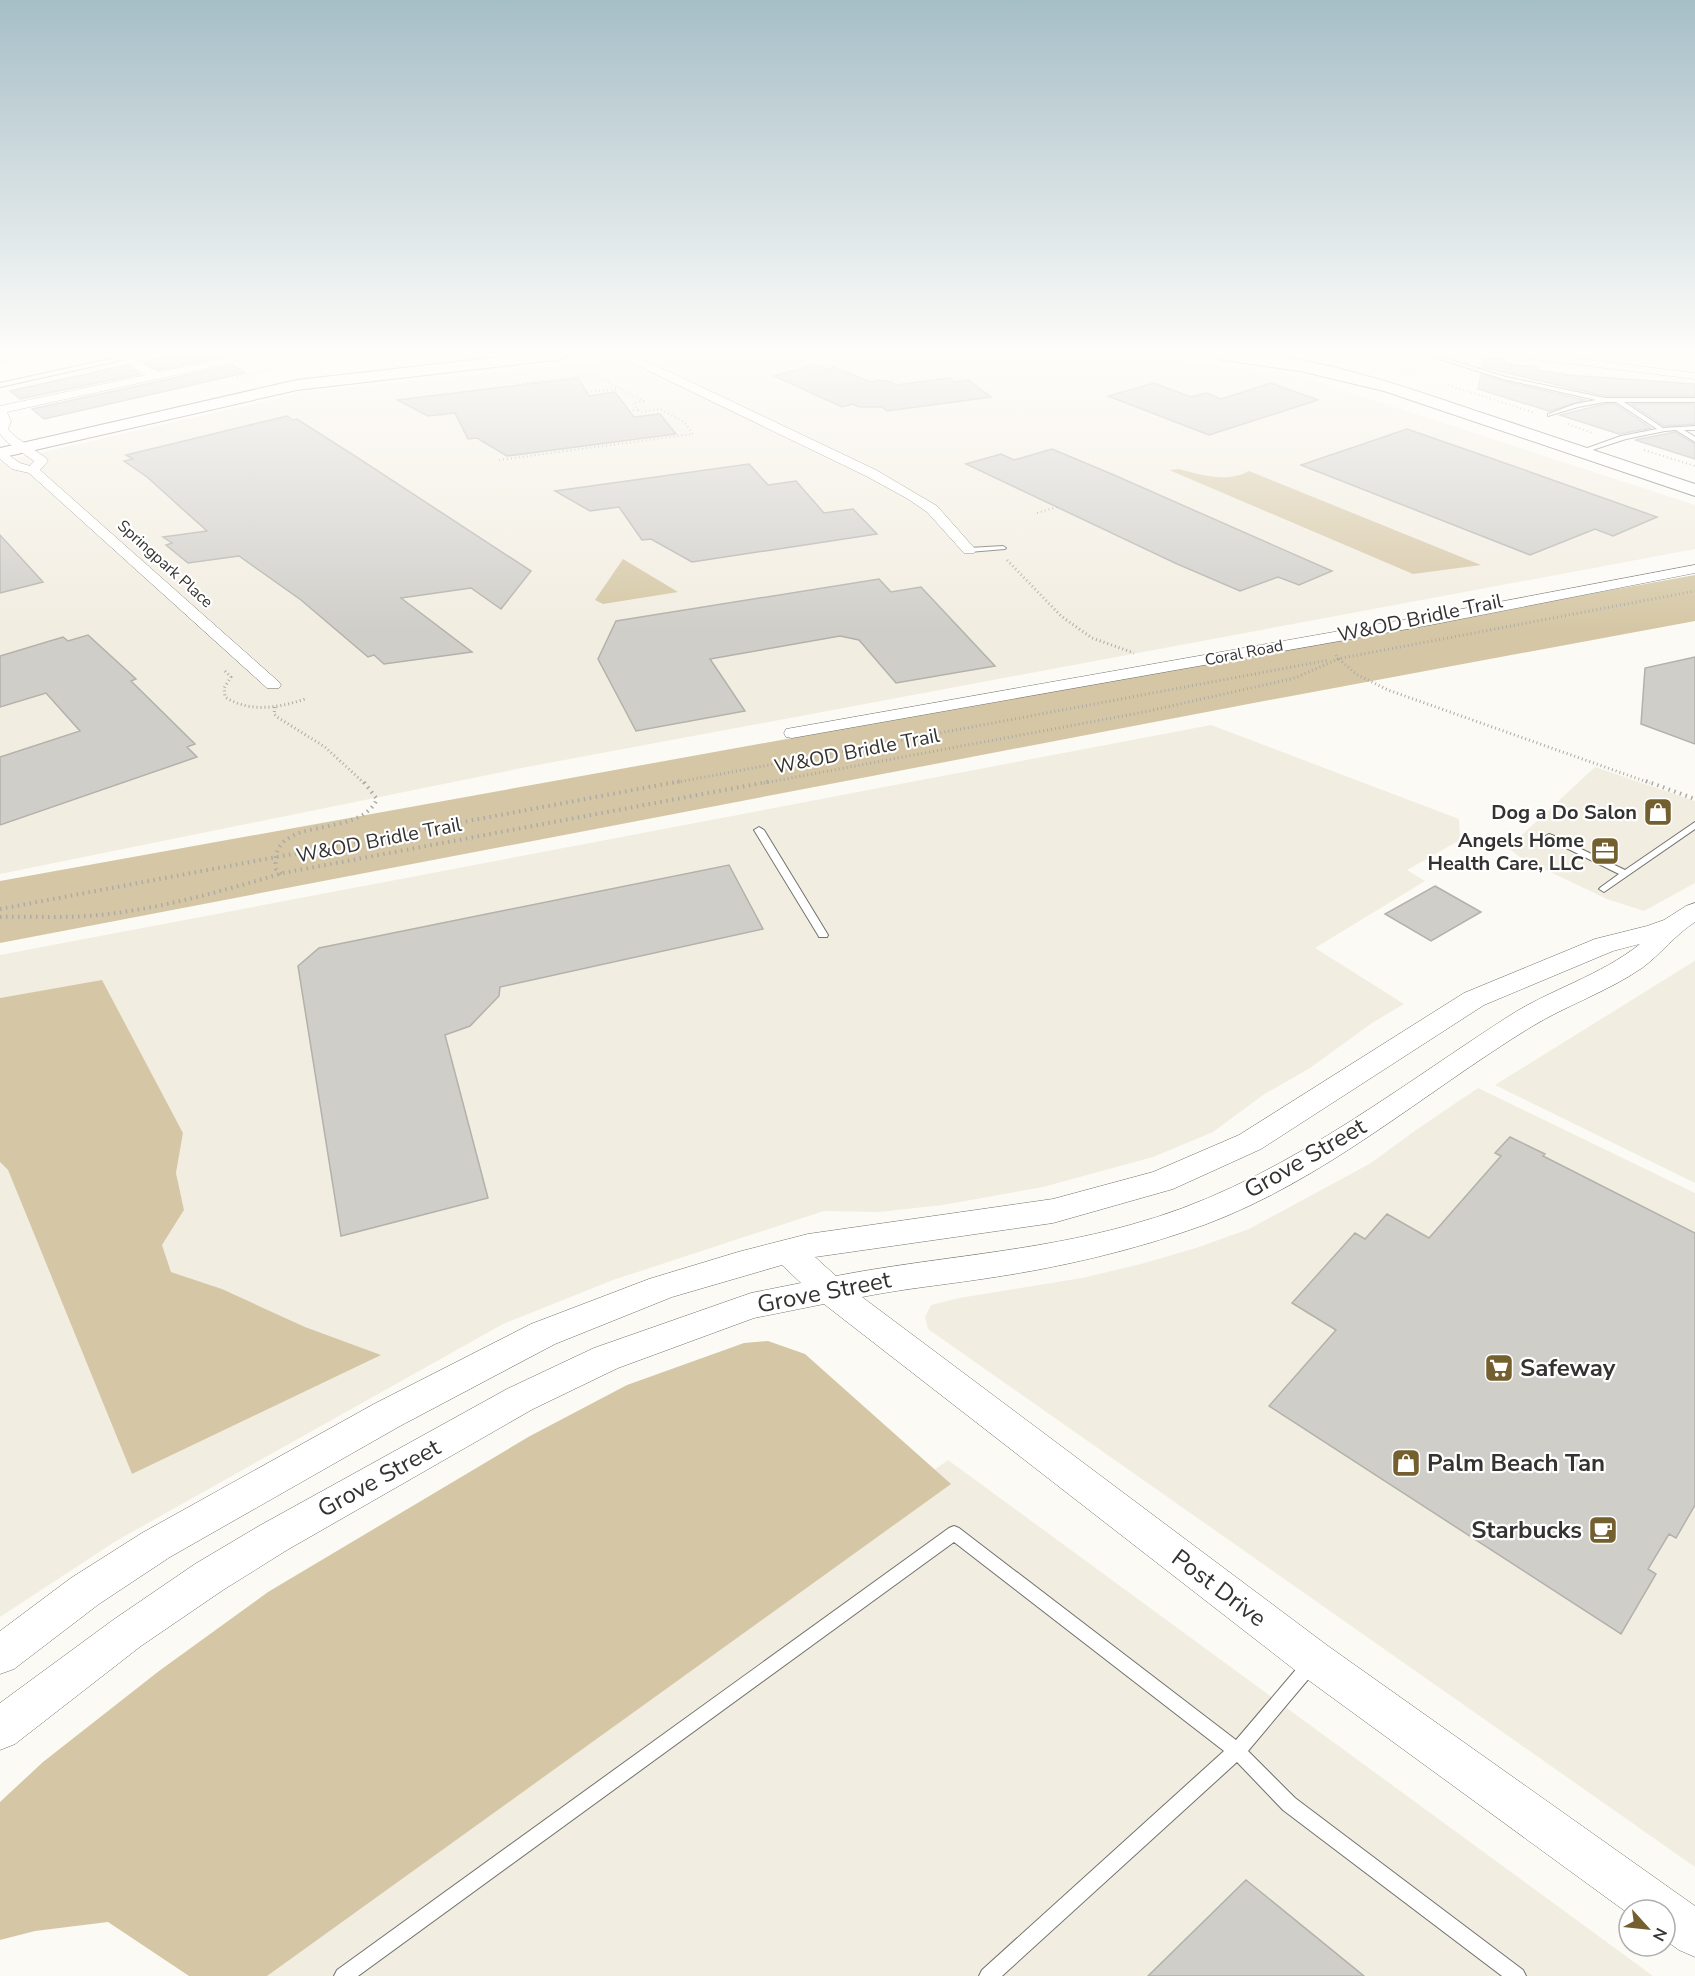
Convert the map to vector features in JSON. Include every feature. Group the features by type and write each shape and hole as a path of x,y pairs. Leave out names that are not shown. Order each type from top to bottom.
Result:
{"main road":[{"path":"1598,446 1695,490"},
{"path":"1600,446 1695,478"}],"street":[{"path":"17,446 42,461 33,470"},
{"path":"816,446 913,496 932,509 969,550"},
{"name":"Springpark Place","path":"0,453 16,466 33,470 273,685"},
{"name":"Coral Road","path":"792,733 1430,620 1695,569"},
{"name":"Grove Street","path":"0,1654 85,1591 156,1545 387,1415 523,1344 583,1317 661,1288 738,1264 808,1246 1053,1211 1162,1180 1251,1142 1474,999 1604,945 1656,932 1684,918"},
{"name":"Grove Street","path":"0,1729 49,1690 209,1577 273,1538 520,1399 606,1358 751,1306 903,1276 982,1267 1075,1251 1145,1233 1257,1190 1304,1165 1522,1020 1559,999 1597,982 1646,952 1684,918"},
{"name":"Post Drive","path":"788,1251 829,1290 1314,1660 1646,1898"},
{"name":"Post Drive","path":"1677,1921 1695,1934"}],"lane":[{"path":"969,550 1003,548"},
{"path":"1604,889 1695,825"},
{"path":"759,830 823,935"},
{"path":"1549,837 1625,873"},
{"path":"343,1976 954,1533 1237,1751 1289,1804 1516,1976"},
{"path":"988,1976 1237,1751 1314,1660"}],"path":[{"path":"499,460 593,446"},
{"path":"1641,449 1695,466"},
{"path":"1037,513 1057,507"},
{"path":"1007,560 1061,616 1092,638 1138,654"},
{"path":"0,909 1695,591"},
{"name":"W&OD Bridle Trail","path":"0,917 85,916 115,913 211,894 281,874 1144,712 1295,678 1338,659 1333,651"},
{"path":"1338,659 1356,674 1388,690 1695,799"},
{"path":"1187,664 1215,681"},
{"path":"225,670 231,677 224,688 225,697 230,702 253,708 275,707 305,699"},
{"path":"275,707 274,714 278,718 307,734 328,750 377,799 372,810 361,817 291,837 276,849 276,869 281,874"}],"shaded area":[{"path":"69,446 1515,446 1695,505 1695,549 527,767 0,874 0,462"},
{"path":"1179,469 1223,477 1241,475 1249,471 1481,565 1413,574 1169,470"},
{"path":"623,559 678,592 603,604 595,600"},
{"path":"1695,575 1695,621 1264,701 0,943 0,881"},
{"path":"1211,725 1459,819 1460,840 1407,870 1425,881 1315,948 1404,1004 1372,1023 1310,1068 1263,1095 1213,1132 1153,1157 1043,1187 943,1205 879,1212 824,1211 613,1280 503,1324 116,1541 0,1617 0,1162 8,1170 132,1474 380,1355 305,1327 222,1289 171,1272 162,1245 184,1210 176,1173 183,1133 102,981 0,998 0,955"},
{"path":"1595,767 1695,801 1695,883 1644,911 1607,899 1521,858 1508,848"},
{"path":"1695,960 1695,1183 1495,1085 1693,962"},
{"path":"102,980 183,1133 176,1173 184,1210 162,1245 171,1272 222,1289 305,1327 381,1355 132,1474 8,1170 0,1162 0,998"},
{"path":"1478,1088 1695,1193 1695,1867 928,1329 925,1317 931,1305 959,1298 1082,1278 1141,1264 1249,1229 1371,1163"},
{"path":"768,1341 805,1354 951,1484 267,1976 189,1976 108,1922 35,1931 0,1940 0,1802 43,1762 159,1671 268,1592 530,1436 627,1385 744,1343"},
{"path":"948,1460 1617,1950 1617,1958 1628,1958 1653,1976 233,1976"}],"building":[{"path":"162,446 340,446 531,571 501,609 471,588 401,598 472,652 384,664 374,655 368,657 301,600 239,556 188,563 166,545 172,543 163,537 207,531 147,477 124,461 133,459 126,455"},
{"path":"491,446 582,446 507,456"},
{"path":"1356,446 1456,446 1657,517 1613,536 1595,529 1530,555 1301,465"},
{"path":"1655,446 1695,446 1695,459"},
{"path":"1052,449 1332,571 1299,585 1278,577 1240,591 1175,563 966,464 1001,454 1014,460"},
{"path":"749,464 768,485 796,481 824,513 853,509 877,534 692,562 651,539 642,540 619,507 590,511 555,491"},
{"path":"0,535 43,582 0,593"},
{"path":"879,579 891,592 921,587 995,666 896,683 859,640 840,636 710,659 745,711 636,731 598,659 616,621"},
{"path":"88,635 136,679 131,681 195,744 187,747 197,757 0,825 0,757 80,731 46,693 0,707 0,656 63,637 68,641"},
{"path":"1695,657 1695,744 1641,724 1645,668"},
{"path":"729,865 763,929 500,987 499,996 470,1026 445,1035 488,1198 341,1236 298,966 319,948"},
{"path":"1435,886 1481,912 1431,941 1385,914"},
{"name":"Safeway","path":"1510,1137 1695,1233 1695,1505 1676,1538 1669,1534 1648,1569 1656,1574 1621,1634 1269,1406 1336,1330 1292,1303 1355,1233 1365,1239 1387,1214 1429,1238 1501,1156 1495,1153"},
{"path":"1246,1880 1364,1976 1148,1976"}],"place":[{"name":"Dog a Do Salon","path":"1658,812"},
{"name":"Angels Home Health Care, LLC","path":"1605,851"},
{"name":"Safeway","path":"1499,1368"},
{"name":"Palm Beach Tan","path":"1406,1463"},
{"name":"Starbucks","path":"1603,1530"}]}
